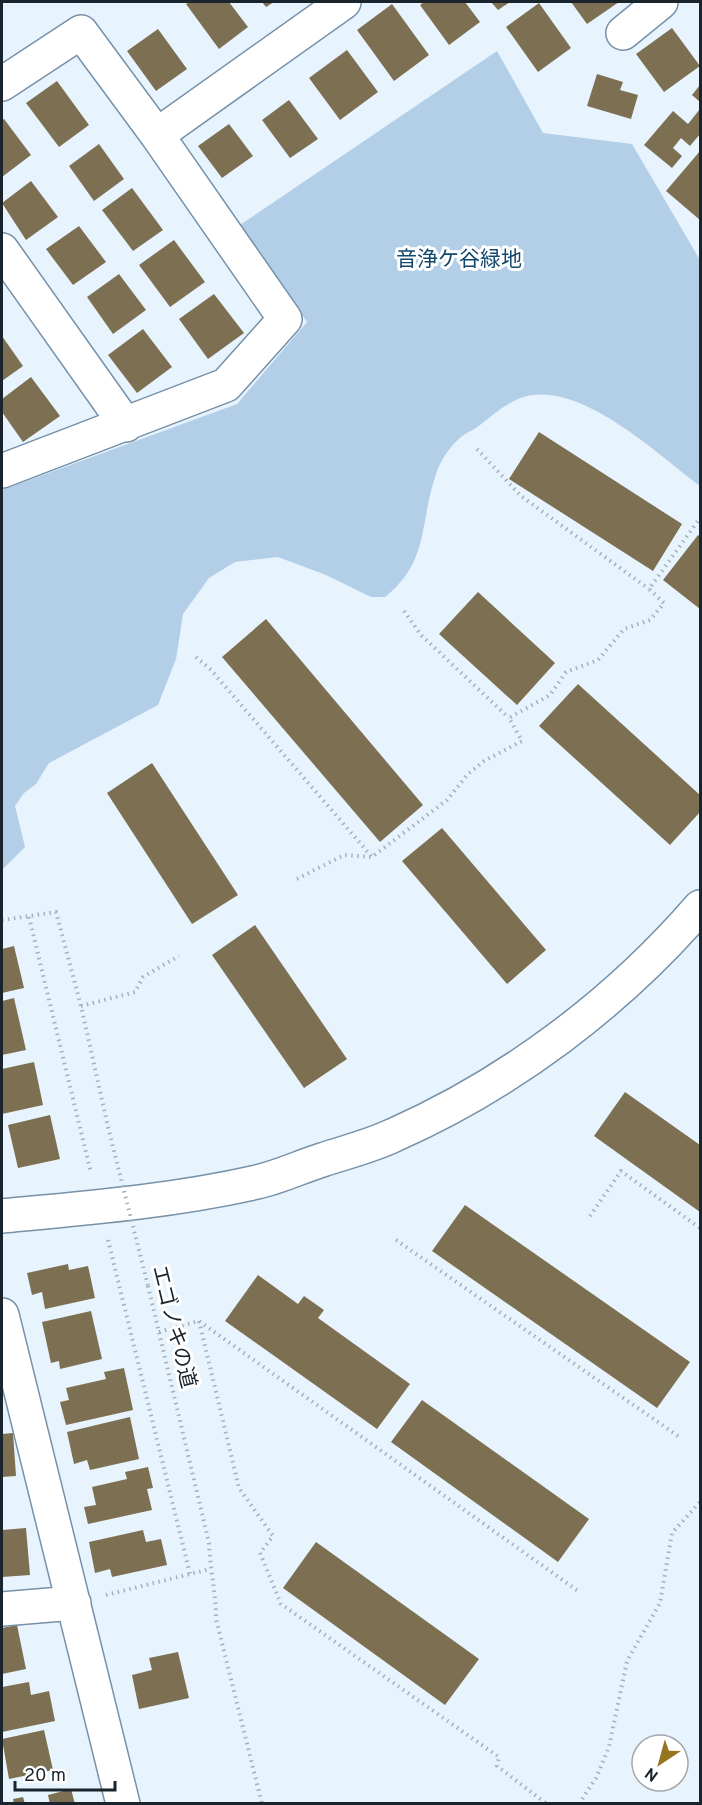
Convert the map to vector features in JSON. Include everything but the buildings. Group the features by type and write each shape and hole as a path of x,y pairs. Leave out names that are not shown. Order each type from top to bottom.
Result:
{"street":[{"path":"157,135 344,2"},
{"path":"623,33 661,2"},
{"path":"2,84 81,32 157,135 285,319 226,386 2,471"},
{"path":"2,250 126,425"},
{"path":"2,1216 147,1202 259,1181 393,1136 461,1102 535,1055 593,1013 662,951 700,907"},
{"path":"2,1315 8,1374 74,1603 123,1803"},
{"path":"2,1609 74,1603"}],"path":[{"path":"477,449 521,496 649,589 664,603 651,620 624,629 598,660 566,672 550,695 509,718"},
{"path":"649,589 700,518"},
{"path":"297,879 344,855 372,856 447,800 468,774 484,761 522,741 509,718 421,635 404,611"},
{"path":"196,657 211,670 372,856"},
{"name":"エゴノキの道","path":"2,920 56,912 81,1006 209,1543 210,1569 216,1592 216,1619 262,1803"},
{"path":"29,917 92,1177"},
{"path":"81,1006 135,992 143,977 179,956"},
{"path":"590,1216 621,1171 700,1228"},
{"path":"107,1238 190,1574"},
{"path":"396,1240 681,1438"},
{"path":"159,1332 199,1321"},
{"path":"199,1321 578,1592"},
{"path":"199,1321 239,1488 273,1536 260,1553 281,1604 498,1757 497,1766 547,1803"},
{"path":"579,1803 596,1778 609,1747 627,1661 660,1603 672,1533 700,1502"},
{"path":"74,1603 210,1569"}],"green space":[{"name":"音浄ケ谷緑地","path":"497,51 543,133 632,144 700,260 700,486 639,438 589,408 564,398 540,395 513,401 461,437 446,454 438,469 431,492 416,555 410,569 385,597 371,597 326,575 278,557 235,562 209,578 183,614 176,659 158,705 49,763 36,784 24,793 15,806 25,847 2,870 2,490 237,404 307,322 240,225"}]}
